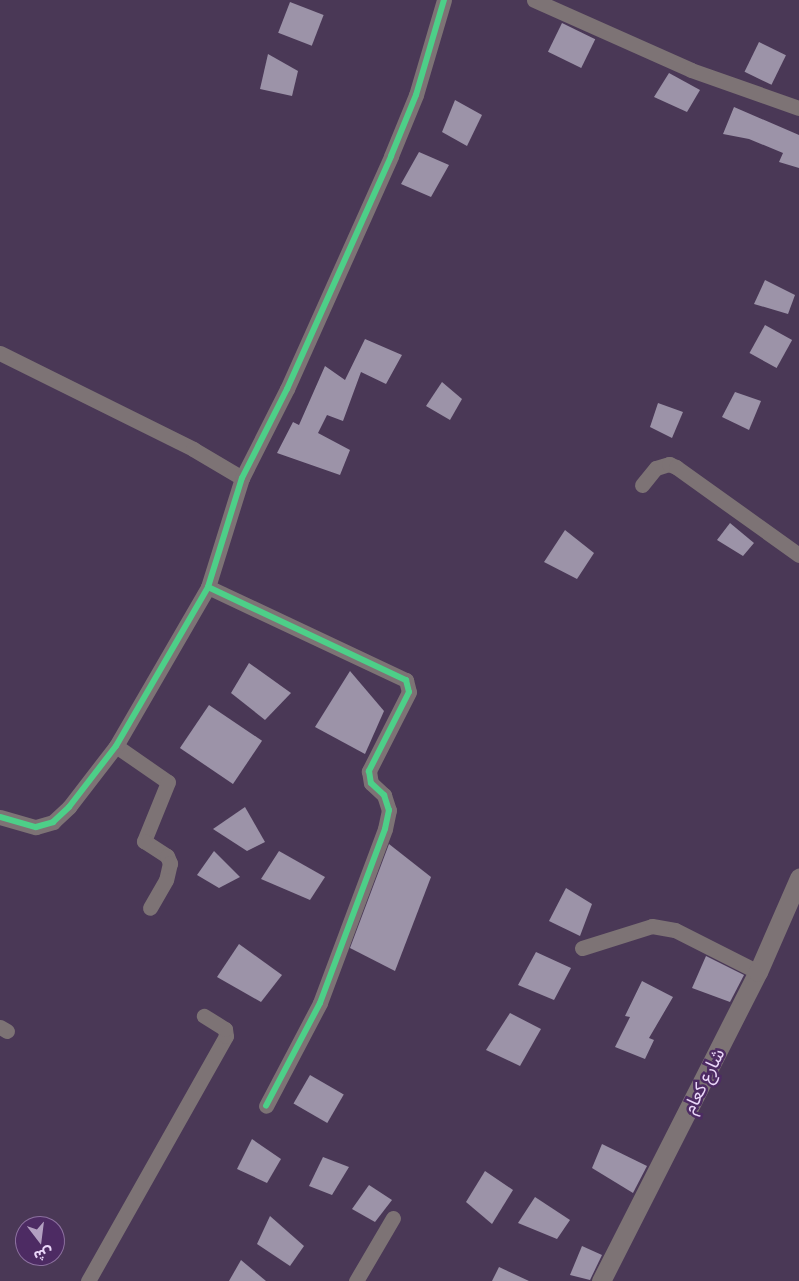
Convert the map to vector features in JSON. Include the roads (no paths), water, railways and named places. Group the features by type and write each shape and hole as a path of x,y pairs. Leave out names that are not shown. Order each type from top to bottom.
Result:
{"street":[{"path":"0,817 31,827 53,822 88,786 116,746 208,587 242,478 287,389 392,156 416,95 444,0"},
{"path":"534,0 691,70 799,108"},
{"path":"0,353 193,449 242,478"},
{"path":"642,485 656,468 669,464 676,467 799,555"},
{"path":"208,587 406,680 409,692 369,771 371,783 384,795 389,810 385,830 320,1003 266,1106"},
{"path":"116,746 168,782 144,841 167,856 170,863 166,880 150,908"},
{"name":"شارع كعام","path":"601,1281 758,972 799,878"},
{"path":"582,948 652,926 675,930 758,972"},
{"path":"88,1281 226,1036 225,1029 204,1016"},
{"path":"356,1281 393,1218"}]}
